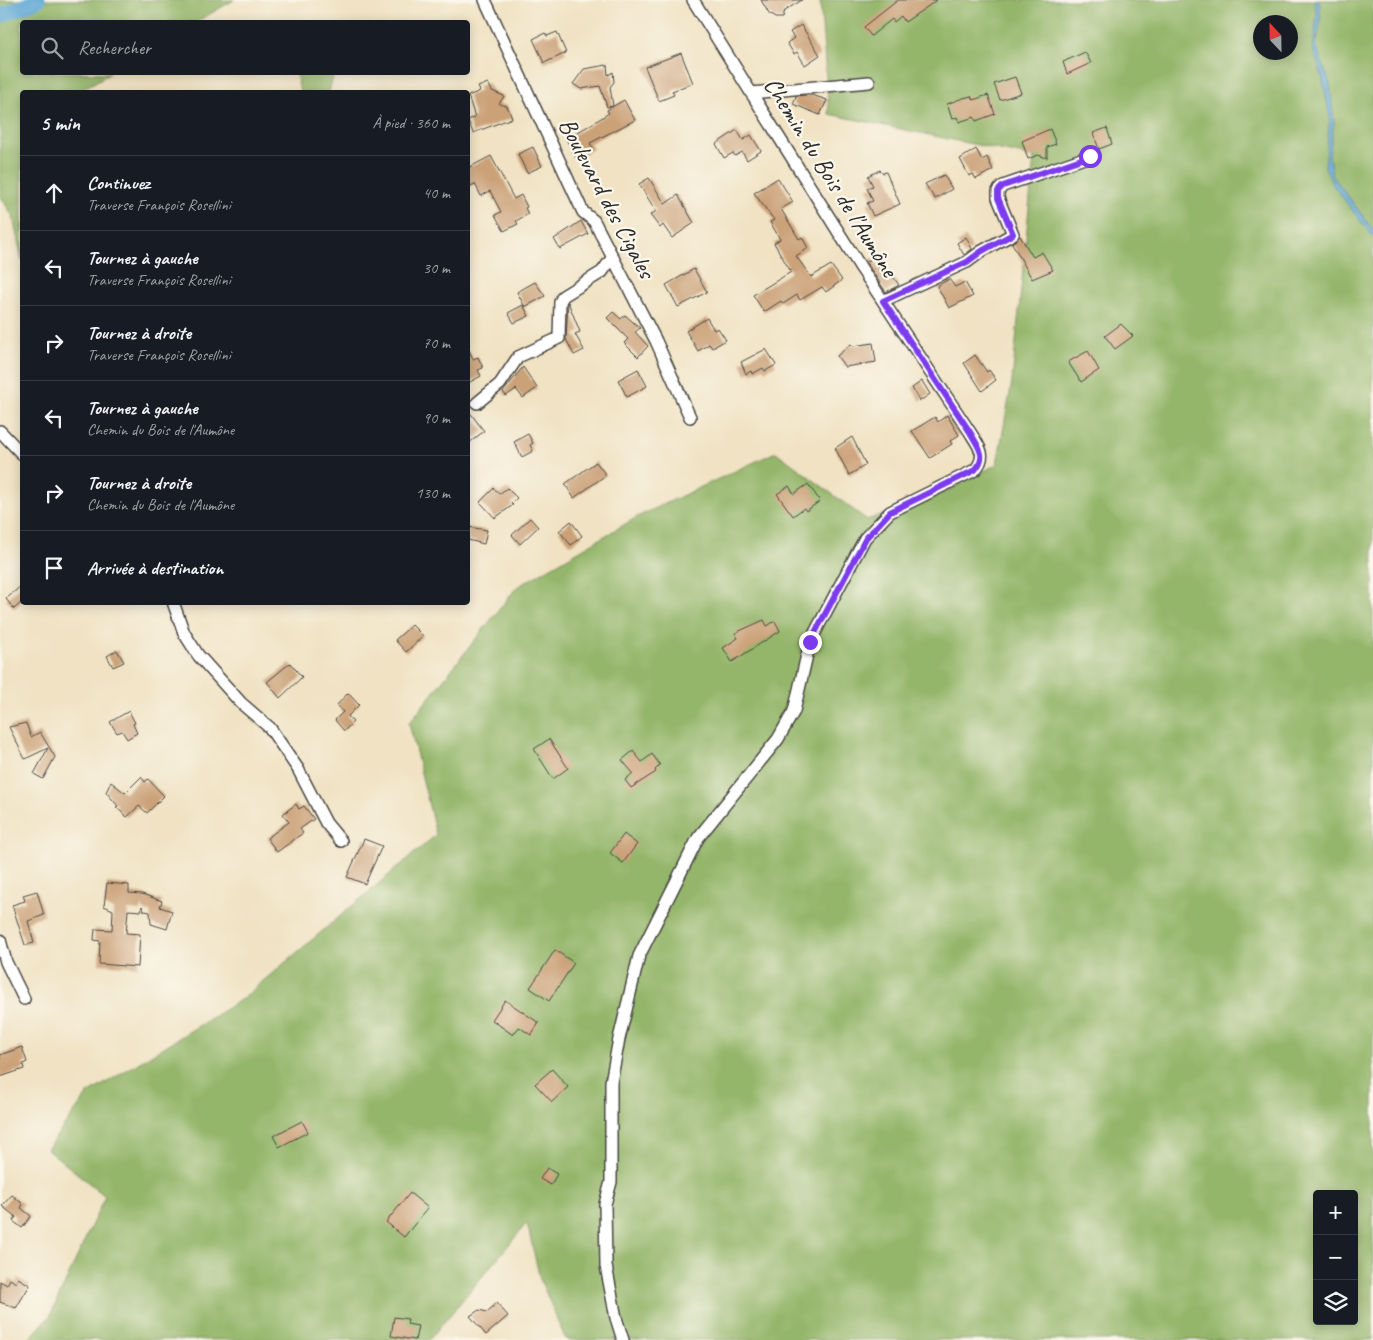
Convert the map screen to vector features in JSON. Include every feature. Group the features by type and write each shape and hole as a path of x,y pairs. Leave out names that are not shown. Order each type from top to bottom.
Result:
{"street":[{"name":"Boulevard des Cigales","path":"485,0 583,212 594,221 613,256 656,341 690,417"},
{"name":"Chemin du Bois de l'Aumône","path":"623,1340 616,1318 606,1266 605,1204 611,1182 611,1082 619,1039 639,956 698,838 778,739 794,711 810,642 866,538 890,512 975,470 983,458 970,432 883,301 693,0"},
{"path":"751,93 869,82"},
{"path":"883,301 967,262 982,251 1013,234 998,198 998,191 1003,186 1090,156"},
{"path":"477,403 500,384 518,357 559,338 560,302 563,296 602,272 613,256"},
{"path":"0,431 20,452"},
{"path":"174,605 184,633 198,655 241,703 270,728 298,769 326,823 341,841"},
{"path":"0,940 6,962 24,999"}],"green space":[{"path":"0,0 234,0 199,20 20,20 20,75 107,75 81,90 20,90 20,251 13,217 0,195"},
{"path":"820,0 1373,0 1373,1340 569,1340 565,1338 540,1279 527,1223 429,1340 28,1340 50,1316 105,1196 47,1149 88,1094 242,999 436,835 409,723 517,587 639,516 776,452 867,520 948,491 997,464 1012,382 1034,157 829,114"},
{"path":"296,75 333,75 330,90 300,90"}],"water":[{"path":"1314,0 1319,0 1321,19 1316,46 1330,84 1334,122 1329,157 1332,175 1373,230 1373,237 1333,185 1325,167 1330,117 1322,75 1313,50 1317,15"}],"building":[{"path":"761,0 802,0 784,11 782,18 775,18 769,14"},
{"path":"898,0 937,0 905,22 901,16 894,22 892,19 871,36 864,27"},
{"path":"801,25 820,55 805,65 797,52 794,54 787,43 794,38 790,32"},
{"path":"557,32 566,53 544,63 533,39 545,33 547,36"},
{"path":"1085,52 1091,63 1067,74 1063,62"},
{"path":"681,53 693,83 672,91 674,95 659,101 645,67"},
{"path":"607,65 608,75 613,72 614,82 610,87 613,106 607,107 600,86 581,89 573,84 584,69"},
{"path":"1015,77 1021,93 1000,100 994,84"},
{"path":"488,83 492,91 504,96 499,104 507,106 512,118 473,133 470,119 475,117 470,102 470,95 480,91 478,87"},
{"path":"812,95 827,100 820,115 793,104 796,96"},
{"path":"988,95 995,114 976,121 974,117 959,122 957,117 952,119 947,104 971,96 973,100"},
{"path":"624,100 635,120 590,143 593,149 576,158 566,139 609,113 607,110"},
{"path":"1107,128 1112,144 1099,149 1093,133"},
{"path":"1050,129 1056,144 1047,147 1047,158 1038,155 1028,159 1022,141"},
{"path":"737,130 743,140 751,135 761,151 747,160 742,152 735,156 733,153 724,158 716,144"},
{"path":"533,147 542,166 527,173 518,154"},
{"path":"976,149 982,160 987,157 993,170 976,179 973,174 969,176 960,159"},
{"path":"491,156 514,199 521,195 528,214 516,221 518,224 504,231 495,215 501,212 490,191 481,196 475,184 470,186 470,167"},
{"path":"880,170 883,173 886,172 900,204 873,216 867,203 873,201 867,188 873,186 868,176"},
{"path":"944,175 952,189 935,199 925,184"},
{"path":"649,178 665,204 678,195 694,223 672,238 663,225 660,228 650,215 656,211 639,184"},
{"path":"778,178 793,202 781,209 799,239 802,237 808,248 796,256 811,277 831,265 842,280 826,292 822,287 800,300 797,295 783,304 781,301 764,312 753,295 791,272 774,243 780,239 770,222 774,220 754,193"},
{"path":"581,221 588,234 560,249 554,239"},
{"path":"1020,236 1033,257 1042,252 1053,270 1032,279 1012,243"},
{"path":"966,237 972,249 964,255 957,243"},
{"path":"873,258 882,272 889,271 899,285 886,292 866,262"},
{"path":"694,269 707,292 678,307 666,285"},
{"path":"949,279 955,287 965,282 973,296 949,308 937,286"},
{"path":"535,282 545,296 525,307 517,292"},
{"path":"568,302 580,332 575,334 584,350 574,355 566,339"},
{"path":"523,305 529,316 514,323 508,313"},
{"path":"613,312 621,319 625,315 640,328 635,332 648,346 638,357 624,343 628,339 607,318"},
{"path":"707,318 714,330 718,328 726,340 712,348 709,344 698,351 686,331"},
{"path":"1121,324 1133,336 1115,349 1105,336"},
{"path":"873,343 876,362 845,367 837,356 851,344 853,346"},
{"path":"766,349 776,365 765,371 763,368 752,374 751,371 746,374 741,362"},
{"path":"1088,351 1099,370 1081,382 1068,362"},
{"path":"470,352 473,359 478,357 483,368 478,370 481,376 470,382"},
{"path":"975,355 987,372 989,370 996,380 982,391 964,363"},
{"path":"523,367 537,388 523,398 516,389 506,396 503,392"},
{"path":"638,369 647,386 627,397 618,380"},
{"path":"922,381 930,394 920,401 912,388"},
{"path":"470,413 484,431 470,442"},
{"path":"947,415 959,435 950,441 952,444 930,458 912,431 935,417 938,422"},
{"path":"528,434 533,443 530,445 533,451 522,457 514,442"},
{"path":"852,437 866,465 849,475 835,448"},
{"path":"596,462 606,475 574,498 565,484"},
{"path":"808,484 820,501 806,511 804,508 793,516 777,494 789,486 794,494"},
{"path":"494,488 499,494 507,488 517,498 511,504 513,505 495,518 480,502"},
{"path":"530,518 538,527 520,544 512,535"},
{"path":"571,521 582,536 571,545 559,531"},
{"path":"470,527 487,530 484,544 470,540"},
{"path":"20,587 20,604 14,609 6,599"},
{"path":"764,620 767,626 775,621 780,631 732,662 723,648 738,638 735,633"},
{"path":"412,625 423,636 406,652 395,640"},
{"path":"117,650 124,662 113,667 107,656"},
{"path":"290,663 302,677 280,698 267,682"},
{"path":"348,693 359,705 348,716 353,722 344,731 335,720 343,712 337,705"},
{"path":"129,711 135,723 133,724 137,733 127,739 122,731 117,733 110,722"},
{"path":"26,723 31,737 40,732 55,757 43,779 34,774 48,748 25,759 9,727"},
{"path":"549,739 568,768 553,779 534,749"},
{"path":"633,751 642,762 652,754 660,765 655,770 656,772 631,788 625,780 633,773 622,760"},
{"path":"141,777 145,782 148,779 164,796 147,813 139,806 127,817 116,807 118,806 106,792 111,782 125,793"},
{"path":"296,804 299,809 304,806 314,819 300,829 303,833 277,852 267,838 289,822 283,814"},
{"path":"624,834 637,844 623,863 610,853"},
{"path":"364,839 382,846 365,884 347,877"},
{"path":"107,883 129,885 129,893 142,894 162,901 160,907 172,911 167,929 151,924 150,912 144,911 142,906 141,911 128,910 126,933 140,934 138,967 99,964 100,941 94,940 95,929 112,930 113,910 104,906"},
{"path":"37,891 44,915 28,921 34,943 25,945 12,905 25,901 23,895"},
{"path":"555,950 574,963 549,1001 530,988"},
{"path":"505,1000 539,1023 531,1035 519,1027 513,1035 492,1020"},
{"path":"22,1047 27,1062 23,1064 24,1069 0,1077 0,1055"},
{"path":"552,1069 568,1087 552,1102 535,1084"},
{"path":"302,1121 308,1132 279,1147 273,1136"},
{"path":"547,1168 557,1174 551,1185 540,1179"},
{"path":"410,1193 428,1208 404,1237 386,1222"},
{"path":"12,1195 23,1204 21,1208 31,1216 22,1228 13,1221 16,1217 2,1206"},
{"path":"18,1278 30,1285 16,1308 0,1302 0,1281 7,1285 10,1279 16,1283"},
{"path":"497,1303 508,1316 486,1335 470,1316 479,1310 487,1312"},
{"path":"394,1317 408,1319 407,1324 418,1326 415,1340 391,1336"}],"waterway":[{"path":"0,16 38,0"}],"route":[{"path":"810,642 866,538 874,527 890,512 975,470 983,458 970,432 883,301 967,262 982,251 1010,237 1013,234 1012,229 998,198 998,191 1003,186 1090,156"}]}
